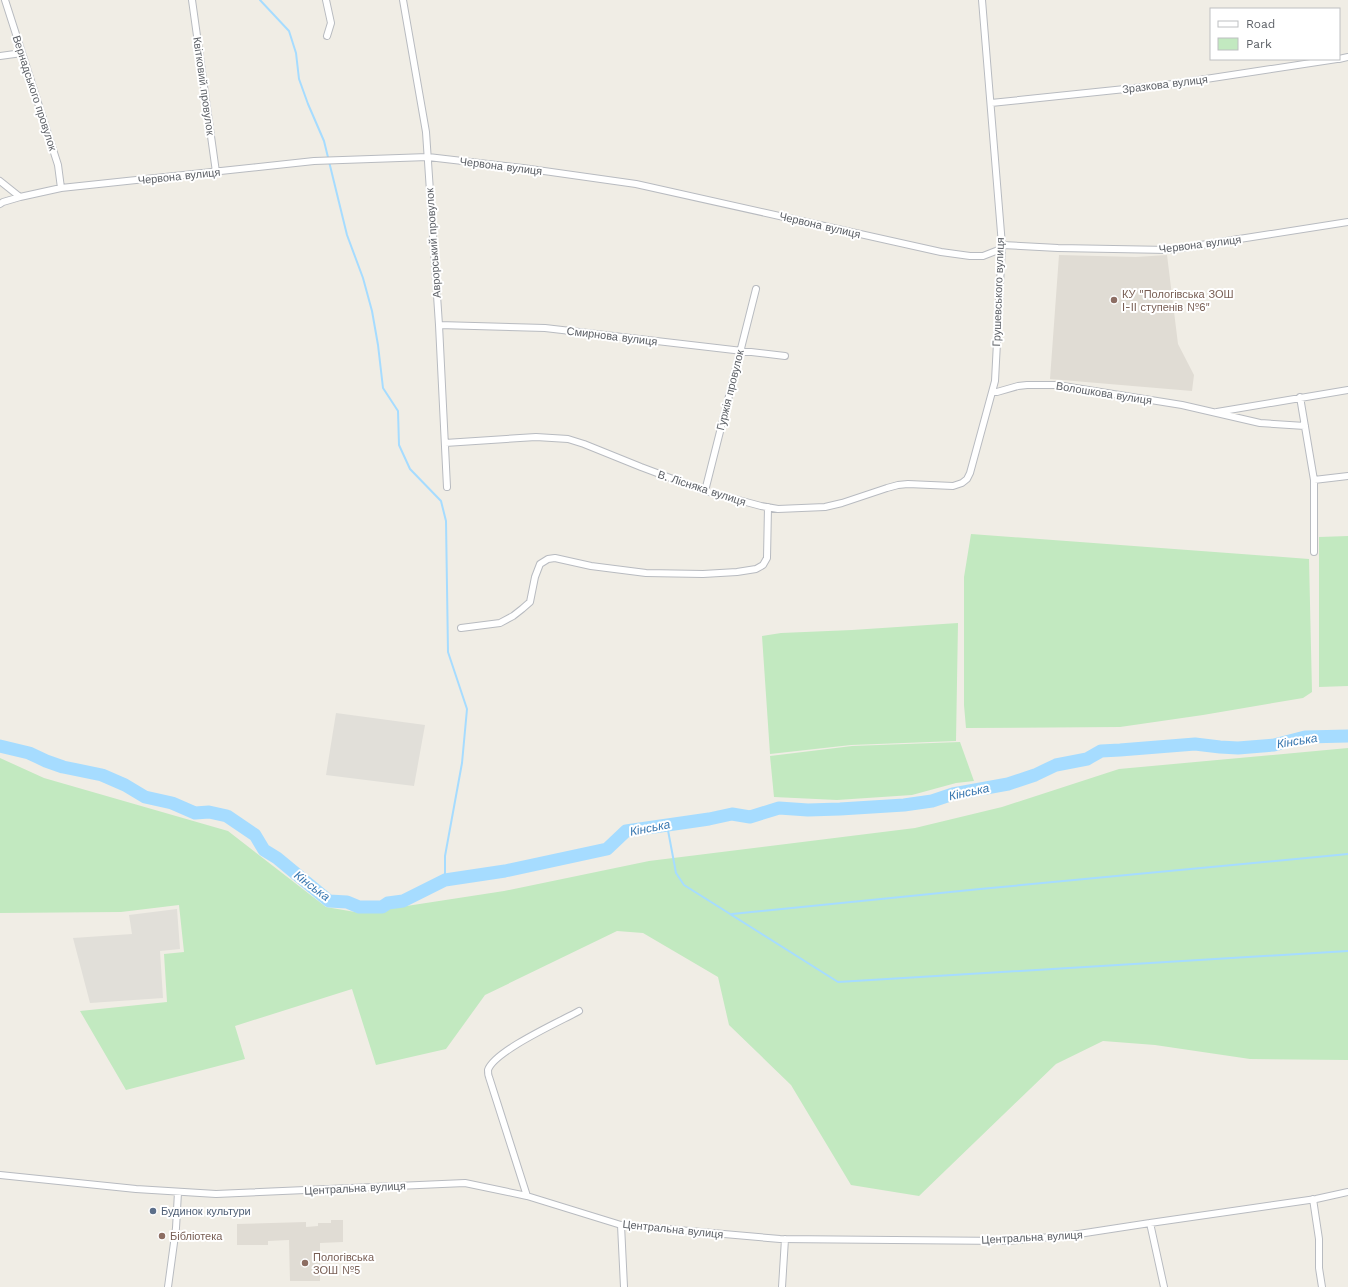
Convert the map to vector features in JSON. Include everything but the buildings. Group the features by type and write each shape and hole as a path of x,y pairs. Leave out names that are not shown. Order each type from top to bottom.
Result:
{"street":[{"name":"Вернадського провулок","path":"5,0 58,164 60,188"},
{"name":"Квітковий провулок","path":"192,0 216,172"},
{"path":"326,0 331,22 327,36"},
{"name":"Аврорський провулок","path":"403,0 426,132 439,325 447,487"},
{"name":"Грушевського вулиця","path":"962,483 967,479 970,473 995,381 1002,247 982,0"},
{"path":"0,56 22,53"},
{"name":"Зразкова вулиця","path":"991,103 1173,84 1331,60"},
{"name":"Червона вулиця","path":"20,197 60,188 314,161 428,157 523,168 636,184 934,250 970,256 983,256 1002,247 1169,250 1348,222"},
{"path":"0,181 20,197"},
{"path":"0,204 2,202 20,197"},
{"name":"Гуржія провулок","path":"705,491 756,289"},
{"name":"Смирнова вулиця","path":"439,325 545,328 785,356"},
{"name":"Волошкова вулиця","path":"993,391 997,392 1027,385 1056,385 1182,406 1260,423 1305,426"},
{"name":"Волошкова вулиця","path":"1214,413 1300,397 1348,390"},
{"path":"1300,397 1314,480 1314,552"},
{"name":"В. Лісняка вулиця","path":"445,443 536,437 568,440 584,444 705,491 778,509 824,507 842,503 898,485 953,486 962,483"},
{"path":"1314,480 1348,476"},
{"path":"461,628 500,623 513,616 530,602 535,577 540,564 548,559 555,558 591,566 646,573 702,574 756,569 763,565 767,558 768,507"},
{"path":"527,1196 488,1077 488,1070 504,1052 579,1011"},
{"name":"Центральна вулиця","path":"0,1175 136,1189 216,1194 464,1183 527,1196 621,1225 785,1239 1007,1241 1082,1234 1150,1222 1313,1199 1348,1192"},
{"path":"168,1287 176,1228 178,1192"},
{"path":"1313,1199 1319,1239 1319,1268 1322,1287"},
{"path":"1150,1222 1164,1287"},
{"path":"621,1225 624,1287"},
{"path":"782,1287 785,1239"}],"shaded area":[{"name":"КУ \"Пологівська ЗОШ І-ІІ ступенів №6\"","path":"1059,255 1136,257 1167,255 1178,344 1194,375 1192,391 1050,379"},
{"path":"336,713 425,725 414,786 326,775"},
{"path":"177,909 180,949 160,951 163,998 90,1003 73,938 132,934 129,915"},
{"name":"Пологівська ЗОШ №5","path":"331,1220 343,1220 343,1242 320,1243 320,1281 290,1281 289,1240 268,1241 268,1245 237,1245 237,1224 306,1222 306,1227 318,1226 318,1223 331,1223"}],"green space":[{"path":"971,534 1309,559 1312,692 1303,698 1120,727 966,728 964,705 964,577"},
{"path":"1348,536 1348,686 1319,687 1319,537"},
{"path":"958,623 956,741 851,745 770,754 762,636 781,633"},
{"path":"960,742 974,781 956,783 912,795 837,800 774,797 770,756 852,746"},
{"path":"1348,748 1348,1060 1250,1059 1155,1045 1103,1041 1056,1064 919,1196 851,1185 791,1085 729,1025 718,977 643,933 617,931 485,995 446,1049 376,1065 352,989 235,1026 245,1059 126,1090 80,1011 167,1002 164,954 184,952 179,905 121,912 0,913 0,758 44,778 228,831 326,907 361,913 504,891 649,861 915,828 1002,807 1119,769"}],"waterway":[{"path":"260,0 289,31 296,53 299,79 324,141 347,235 363,278 372,311 383,388 398,411 399,445 410,469 441,501 446,521 448,652 467,709 462,763 445,856 445,880"},
{"name":"Кінська","path":"0,746 29,753 63,767 102,775 125,785 145,797 172,803 195,813 209,812 227,816 255,835 264,850 277,858 329,901 347,902 359,907 382,907 388,903 403,901 445,880 505,871 607,849 626,831 709,819 732,814 750,817 779,808 808,810 840,809 904,805 932,801 953,794 1008,784 1035,775 1056,765 1087,759 1101,751 1195,744 1238,748 1274,745 1305,737 1348,736"},
{"path":"667,825 676,873 684,885 838,982 1348,951"},
{"path":"732,914 1348,854"}],"place":[{"name":"КУ \"Пологівська ЗОШ І-ІІ ступенів №6\"","path":"1114,300"},
{"name":"Будинок культури","path":"153,1211"},
{"name":"Бібліотека","path":"162,1236"},
{"name":"Пологівська ЗОШ №5","path":"305,1263"}]}
